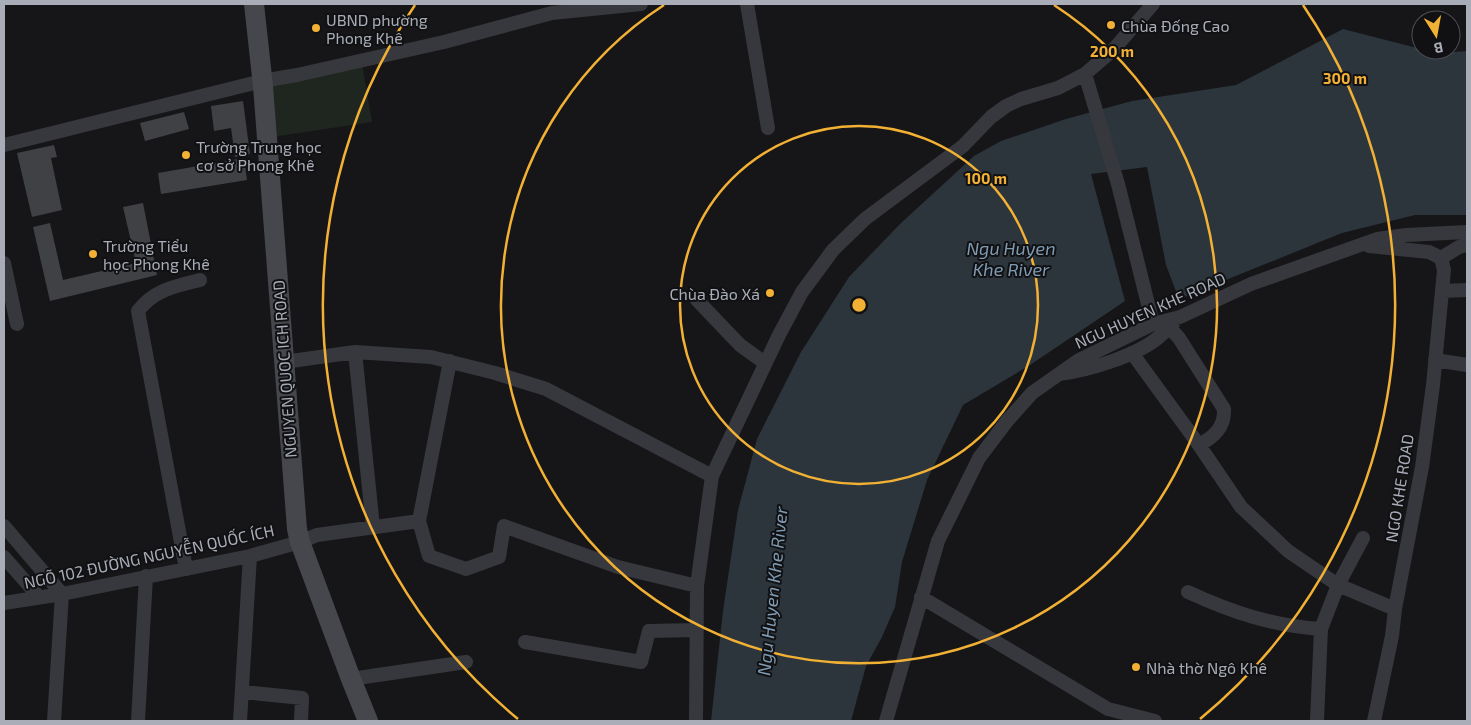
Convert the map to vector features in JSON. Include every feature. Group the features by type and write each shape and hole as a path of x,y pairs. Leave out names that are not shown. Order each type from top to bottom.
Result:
{"street":[{"name":"NGUYEN QUOC ICH ROAD","path":"254,4 262,81 297,529 300,542 368,721"},
{"path":"4,145 262,81 298,75 444,42 552,14 641,4"},
{"path":"747,4 768,128"},
{"path":"696,721 697,586 712,476 765,363 802,292 834,250 865,219 963,146 991,117 1020,99 1087,80 1153,4"},
{"path":"1087,80 1118,184 1153,324"},
{"name":"NGU HUYEN KHE ROAD","path":"886,721 938,541 979,458 1007,421 1032,393 1079,360 1153,324 1180,317 1251,284 1356,245 1377,239 1406,235 1467,232"},
{"path":"1356,245 1430,252 1441,258 1467,244"},
{"name":"NGO KHE ROAD","path":"1374,721 1392,636 1395,609 1422,467 1444,270 1441,258"},
{"path":"4,263 17,324"},
{"path":"186,569 138,311 148,298 173,286 200,280"},
{"path":"1442,291 1467,290"},
{"path":"696,300 740,345 765,363"},
{"path":"1059,374 1078,372 1132,353 1161,336 1180,317"},
{"path":"1169,327 1180,338 1224,409 1225,417 1220,430 1209,440 1199,444"},
{"path":"284,362 355,352 431,357 495,373 546,390 712,476"},
{"path":"355,352 373,527"},
{"path":"1132,353 1199,444 1240,507 1288,551 1338,585 1395,609"},
{"path":"1435,360 1467,365"},
{"path":"450,362 419,521 430,556 466,569 499,557 504,526 618,567 697,586"},
{"name":"NGÕ 102 ĐƯỜNG NGUYỄN QUỐC ÍCH","path":"4,603 62,594 250,556 300,542 316,535 419,521"},
{"path":"4,526 62,594 54,721"},
{"path":"1317,720 1321,629 1338,585 1363,538"},
{"path":"240,721 250,556"},
{"path":"4,557 38,597"},
{"path":"138,721 146,576"},
{"path":"1188,592 1248,616 1280,624 1321,629"},
{"path":"921,597 1108,709 1155,721"},
{"path":"525,642 641,662 649,631 697,630"},
{"path":"351,679 466,662"},
{"path":"243,692 302,698 301,721"}],"shaded area":[{"path":"362,63 372,122 272,137 268,82"}],"water":[{"name":"Ngu Huyen Khe River","path":"1343,29 1411,46 1411,60 1461,60 1461,51 1467,51 1467,215 1415,215 1342,233 1179,299 1166,265 1147,167 1091,174 1125,301 1030,365 963,405 927,480 902,562 895,607 882,637 866,666 851,721 711,721 723,611 738,510 757,439 801,352 849,277 900,224 974,156 1001,141 1066,119 1132,101 1236,85"}],"building":[{"path":"243,101 250,154 235,157 231,128 214,131 211,106"},
{"path":"184,112 189,129 145,141 140,123"},
{"path":"54,145 57,157 51,158 62,210 32,217 17,153"},
{"path":"244,158 247,180 161,194 158,173"},
{"path":"143,203 157,275 50,301 33,227 50,223 63,280 136,263 123,207"}],"place":[{"name":"Chùa Đống Cao","path":"1111,25"},
{"name":"UBND phường Phong Khê","path":"316,28"},
{"name":"Trường Trung học cơ sở Phong Khê","path":"186,155"},
{"name":"Trường Tiểu học Phong Khê","path":"93,254"},
{"name":"Chùa Đào Xá","path":"770,293"},
{"name":"Nhà thờ Ngô Khê","path":"1136,667"}]}
